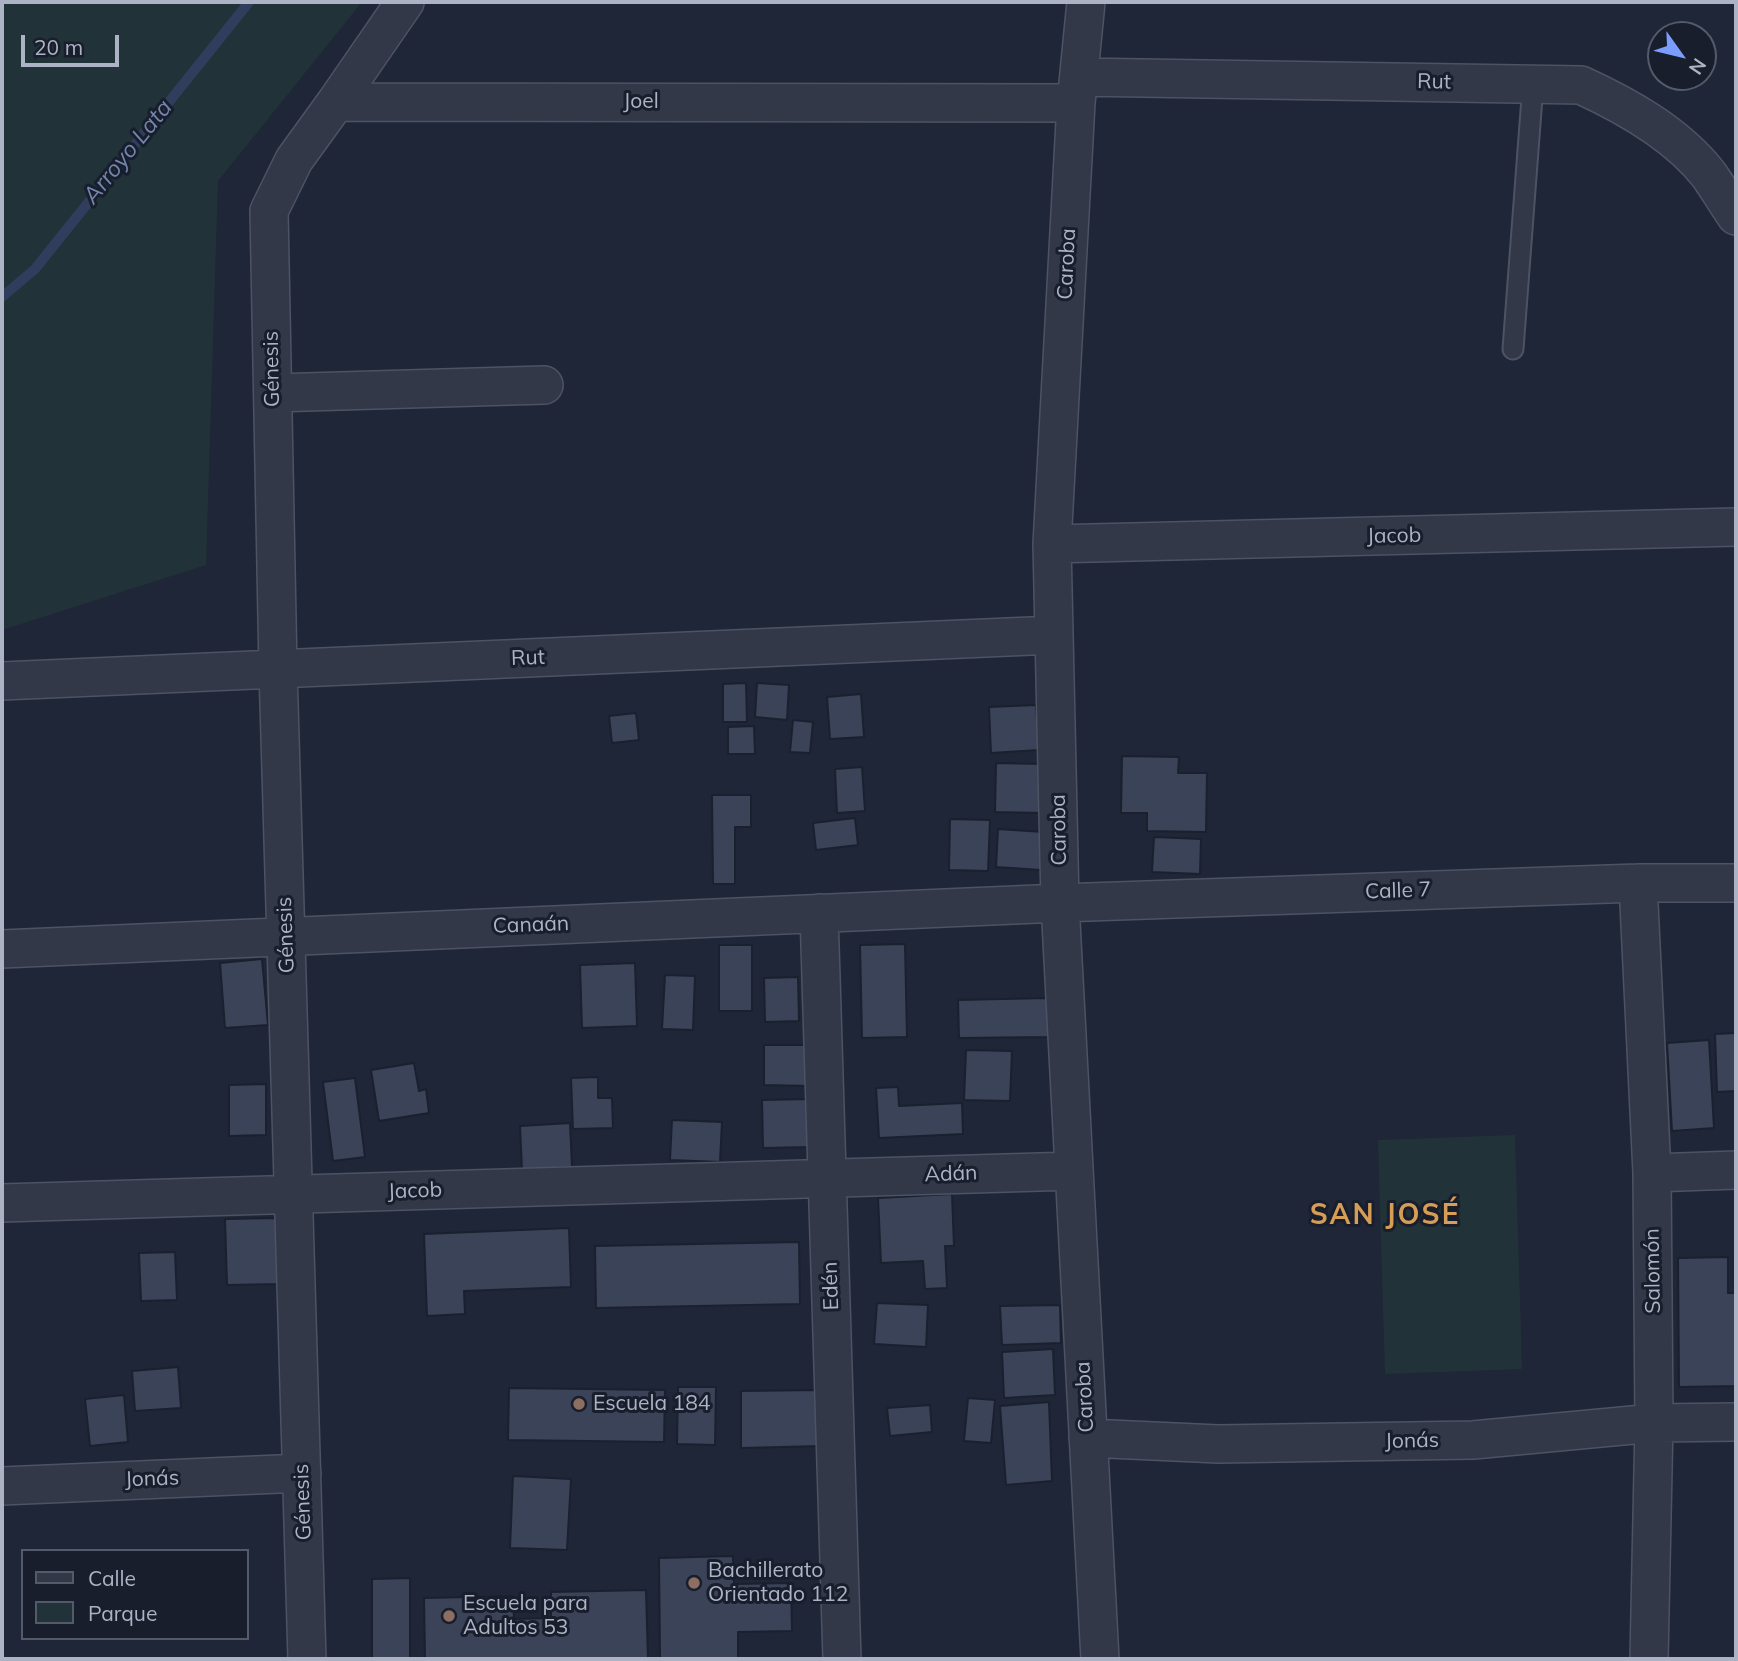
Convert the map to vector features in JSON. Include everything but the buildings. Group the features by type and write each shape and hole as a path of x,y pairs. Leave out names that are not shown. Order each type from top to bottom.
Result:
{"street":[{"path":"336,102 405,2"},
{"name":"Caroba","path":"1086,2 1078,90 1052,544 1060,903 1100,1659"},
{"name":"Rut","path":"1078,90 1581,85 1618,102 1662,130 1707,173 1736,216"},
{"name":"Joel","path":"336,102 1078,90"},
{"name":"Génesis","path":"307,1659 278,669 269,211 294,160 336,102"},
{"path":"273,393 544,385"},
{"name":"Jacob","path":"1052,544 1736,527"},
{"name":"Rut","path":"2,681 1054,635"},
{"name":"Calle 7","path":"1060,903 1638,883 1736,883"},
{"name":"Salomón","path":"1638,883 1652,1173 1654,1423 1649,1659"},
{"name":"Canaán","path":"2,949 1060,903"},
{"name":"Edén","path":"819,913 842,1659"},
{"path":"1652,1173 1736,1170"},
{"name":"Adán","path":"828,1178 1073,1171"},
{"name":"Jacob","path":"2,1203 828,1178"},
{"name":"Jonás","path":"1088,1438 1218,1444 1473,1440 1654,1423 1736,1422"},
{"name":"Jonás","path":"2,1486 302,1473"}],"lane":[{"path":"1513,349 1533,84"}],"green space":[{"path":"2,2 362,2 218,181 206,565 2,630"},
{"path":"1515,1135 1522,1369 1385,1374 1378,1140"}],"waterway":[{"name":"Arroyo Lata","path":"2,297 35,269 249,2"}],"place":[{"name":"Escuela 184","path":"579,1404"},
{"name":"Bachillerato Orientado 112","path":"694,1583"},
{"name":"Escuela para Adultos 53","path":"449,1616"}],"district":[{"name":"SAN JOSÉ","path":"1385,1216"}]}
